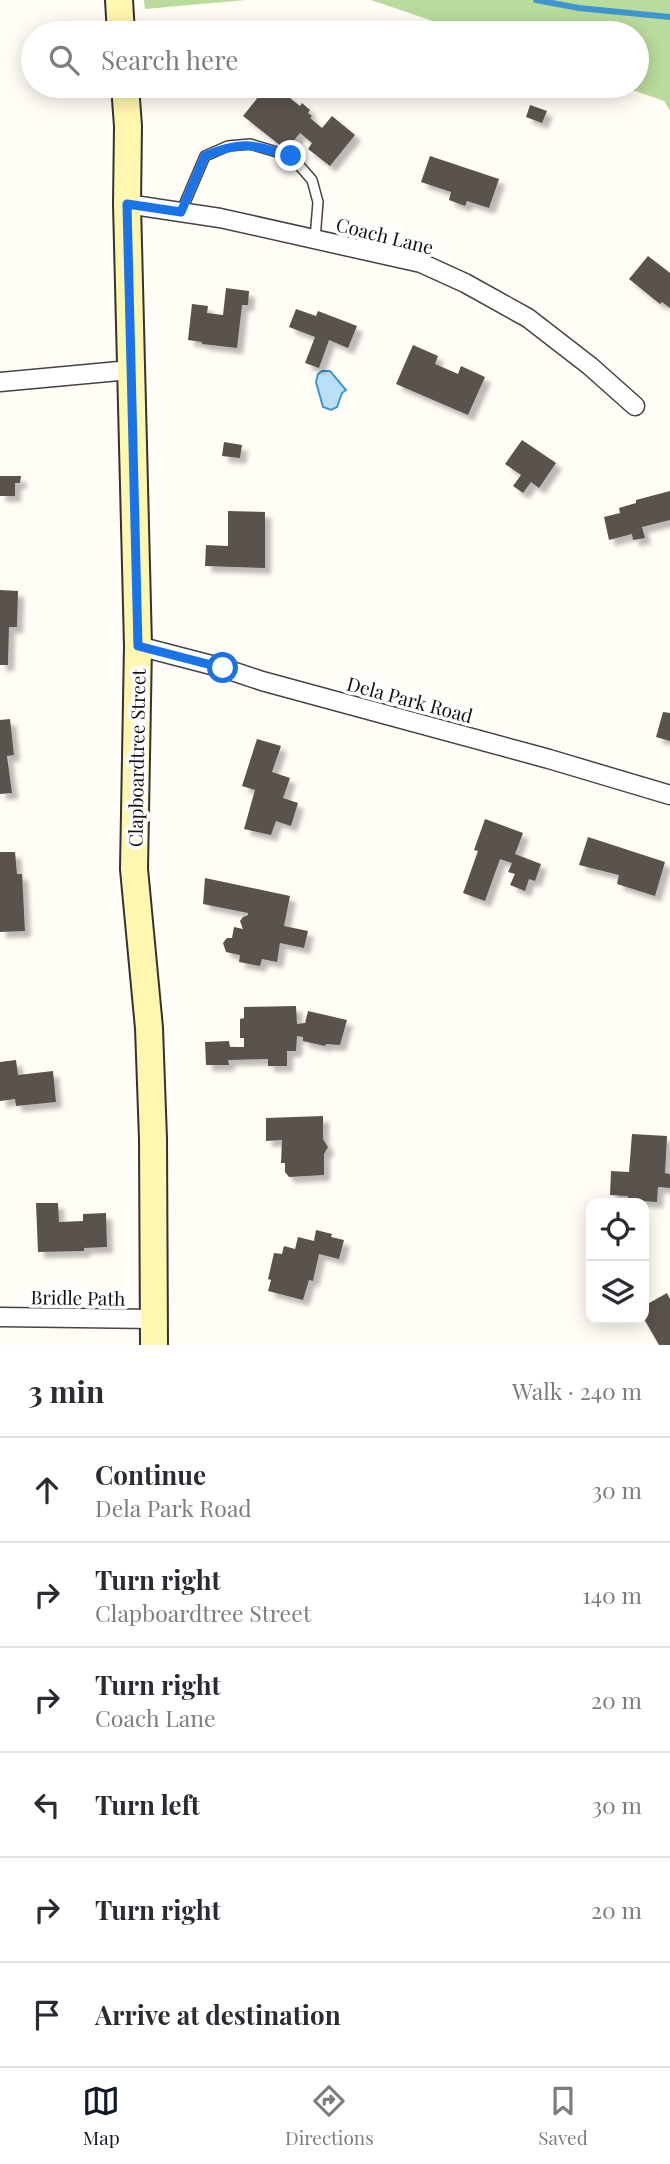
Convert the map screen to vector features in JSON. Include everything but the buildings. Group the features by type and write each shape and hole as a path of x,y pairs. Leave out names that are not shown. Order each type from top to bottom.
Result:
{"street":[{"path":"119,0 120,21"},
{"name":"Clapboardtree Street","path":"126,98 138,646 134,869 149,1042 153,1139 154,1332"},
{"name":"Coach Lane","path":"127,204 220,218 422,263 528,318 590,366 635,406"},
{"path":"0,382 130,370"},
{"name":"Dela Park Road","path":"138,646 670,795"},
{"name":"Bridle Path","path":"0,1317 154,1332"}],"lane":[{"path":"181,212 205,156 228,146 250,145 291,156 312,180 318,202 314,239"}],"green space":[{"path":"144,0 246,0 145,9"},
{"path":"371,0 670,0 670,111 664,101 649,96 649,21 433,21"}],"water":[{"path":"322,371 330,371 346,390 342,393 337,407 331,410 323,407 316,382"}],"waterway":[{"path":"536,0 579,8 670,17"}],"route":[{"path":"223,668 138,646 127,204 181,212 205,156 228,146 250,145 291,156"}]}
